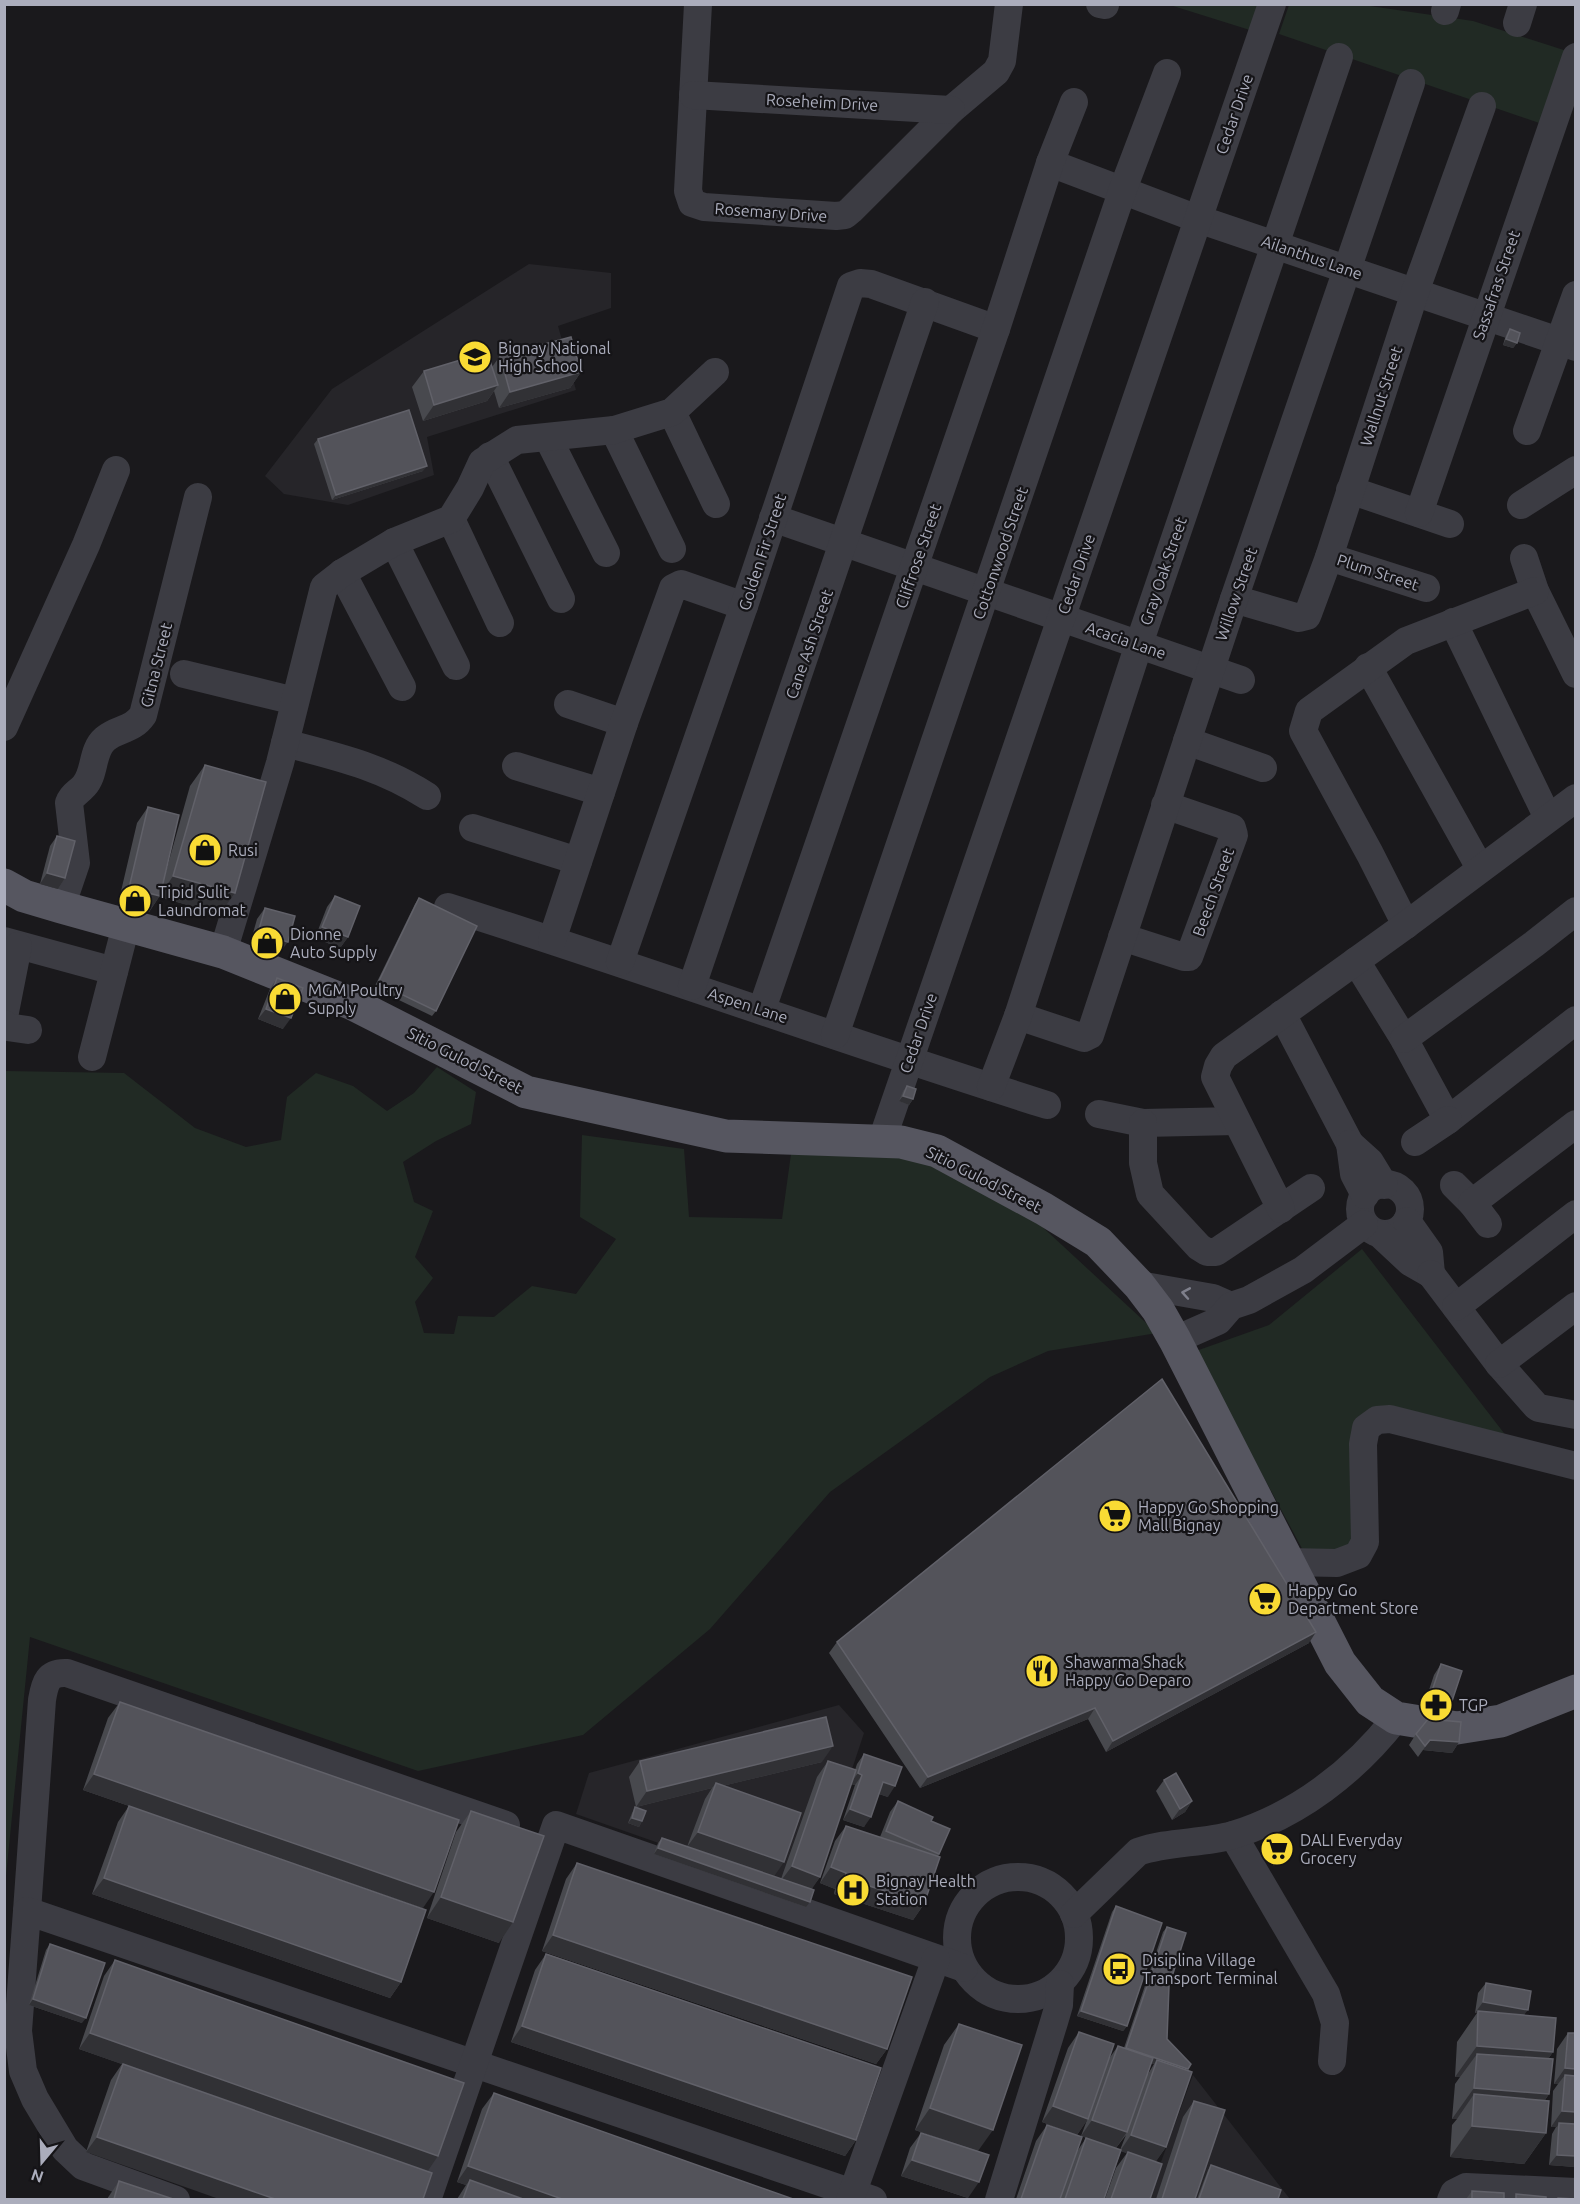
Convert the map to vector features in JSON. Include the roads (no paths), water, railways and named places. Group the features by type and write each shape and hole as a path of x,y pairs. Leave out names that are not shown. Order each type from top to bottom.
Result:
{"main road":[{"name":"Sitio Gulod Street","path":"4,885 24,896 223,951 353,1004 526,1092 726,1136 901,1142 937,1151 1044,1209 1098,1242 1139,1285 1158,1310 1340,1663 1370,1701 1396,1718"},
{"path":"1396,1718 1457,1728 1501,1721 1575,1691"}],"street":[{"name":"Rosemary Drive","path":"698,4 688,191 692,203 704,207 836,216 845,215 851,210 951,110 996,72 1002,61 1009,4"},
{"path":"1100,4 1105,5"},
{"name":"Cedar Drive","path":"881,1143 1272,4"},
{"name":"Gray Oak Street","path":"991,1087 1018,1016 1138,644 1339,57"},
{"name":"Sassafras Street","path":"1419,513 1575,57"},
{"name":"Cottonwood Street","path":"835,1035 1123,189 1167,73"},
{"name":"Willow Street","path":"1018,1016 1084,1038 1090,1035 1234,599 1411,83"},
{"name":"Roseheim Drive","path":"693,95 951,110"},
{"name":"Cliffrose Street","path":"762,1009 996,329 1050,163 1074,102"},
{"name":"Wallnut Street","path":"1234,599 1299,618 1306,616 1329,556 1415,292 1482,106"},
{"name":"Ailanthus Lane","path":"1050,163 1198,219 1567,344"},
{"name":"Golden Fir Street","path":"620,962 744,606 851,286 860,283 871,284 996,329"},
{"path":"1527,431 1567,344 1575,295"},
{"name":"Cane Ash Street","path":"692,986 925,302"},
{"path":"223,951 285,743 324,587 342,573 394,542 451,519 470,488 482,462 517,440 614,430 672,412 715,372"},
{"path":"672,412 716,504"},
{"path":"614,430 672,549"},
{"path":"548,438 606,553"},
{"path":"490,456 561,599"},
{"path":"4,727 86,545 116,470"},
{"path":"1521,505 1575,470"},
{"path":"1350,490 1450,524"},
{"name":"Gitna Street","path":"62,907 76,863 69,803 72,796 85,785 96,751 102,741 111,734 136,725 143,715 198,497"},
{"name":"Acacia Lane","path":"773,518 1241,680"},
{"path":"451,519 500,623"},
{"path":"394,542 456,666"},
{"name":"Plum Street","path":"1329,556 1426,588"},
{"path":"1524,558 1535,591 1575,674"},
{"path":"342,573 402,687"},
{"path":"552,940 624,723 673,588 681,584 744,606"},
{"path":"1406,925 1303,731 1309,711 1406,641 1535,591"},
{"path":"1453,622 1548,818"},
{"path":"1368,667 1480,868"},
{"path":"184,674 296,702"},
{"path":"568,704 624,723"},
{"path":"1187,741 1263,768"},
{"path":"285,743 333,754 373,768 427,796"},
{"path":"516,766 601,792"},
{"path":"1281,1209 1215,1077 1224,1056 1406,925 1575,798"},
{"name":"Beech Street","path":"1122,938 1189,957 1234,835 1232,828 1165,805"},
{"path":"473,828 578,861"},
{"name":"Aspen Lane","path":"448,907 762,1009 908,1061 1047,1105"},
{"path":"1404,1039 1534,944 1575,911"},
{"path":"92,1057 122,941"},
{"path":"12,1024 11,944 114,971"},
{"path":"1356,961 1404,1039 1448,1120"},
{"path":"1282,1014 1350,1144 1370,1162 1375,1190 1360,1212 1372,1229 1410,1262 1431,1274 1499,1364 1539,1408 1571,1410"},
{"path":"1415,1142 1448,1120 1575,1020"},
{"path":"1099,1114 1143,1123 1236,1121"},
{"path":"1143,1123 1143,1163 1150,1194 1199,1247 1207,1252 1216,1252 1311,1188"},
{"path":"1471,1204 1575,1124"},
{"path":"1175,1340 1218,1322 1231,1306 1249,1300 1372,1229 1396,1232 1407,1221 1410,1214 1408,1199 1398,1188 1375,1190"},
{"path":"1456,1307 1575,1214"},
{"path":"1407,1221 1429,1252 1431,1274"},
{"path":"1139,1285 1213,1298 1231,1306"},
{"path":"1499,1364 1575,1306"},
{"path":"1288,1562 1337,1563 1358,1556 1365,1542 1365,1461 1362,1444 1366,1428 1377,1420 1390,1419 1575,1466"},
{"path":"176,2199 83,2166 65,2149 35,2099 23,2071 18,2031 42,1700 47,1678 59,1672 67,1673 550,1840"},
{"path":"1074,1914 1138,1852 1150,1848 1233,1835 1288,1812 1335,1779 1376,1743 1396,1718"},
{"path":"427,2199 556,1825 964,1968"},
{"path":"1233,1835 1326,1994 1335,2023 1332,2061"},
{"path":"1019,1876 1038,1879 1057,1890 1071,1906 1074,1914 1079,1926 1080,1947 1073,1967 1060,1984 1041,1995 1020,2000 998,1995 982,1988 964,1968 959,1956 956,1937 959,1918 968,1901 982,1887 999,1879 1019,1876"},
{"path":"27,1911 859,2197 936,1959"},
{"path":"999,2199 1059,2005 1060,1984"},
{"path":"1451,2199 1454,2193 1466,2187 1575,2192"}],"place":[{"name":"Bignay National High School","path":"475,357"},
{"name":"Rusi","path":"205,850"},
{"name":"Tipid Sulit Laundromat","path":"135,901"},
{"name":"Dionne Auto Supply","path":"267,943"},
{"name":"MGM Poultry Supply","path":"285,999"},
{"name":"Happy Go Shopping Mall Bignay","path":"1115,1516"},
{"name":"Happy Go Department Store","path":"1265,1599"},
{"name":"Shawarma Shack Happy Go Deparo","path":"1042,1671"},
{"name":"TGP","path":"1436,1705"},
{"name":"DALI Everyday Grocery","path":"1277,1849"},
{"name":"Bignay Health Station","path":"853,1890"},
{"name":"Disiplina Village Transport Terminal","path":"1119,1969"}]}
